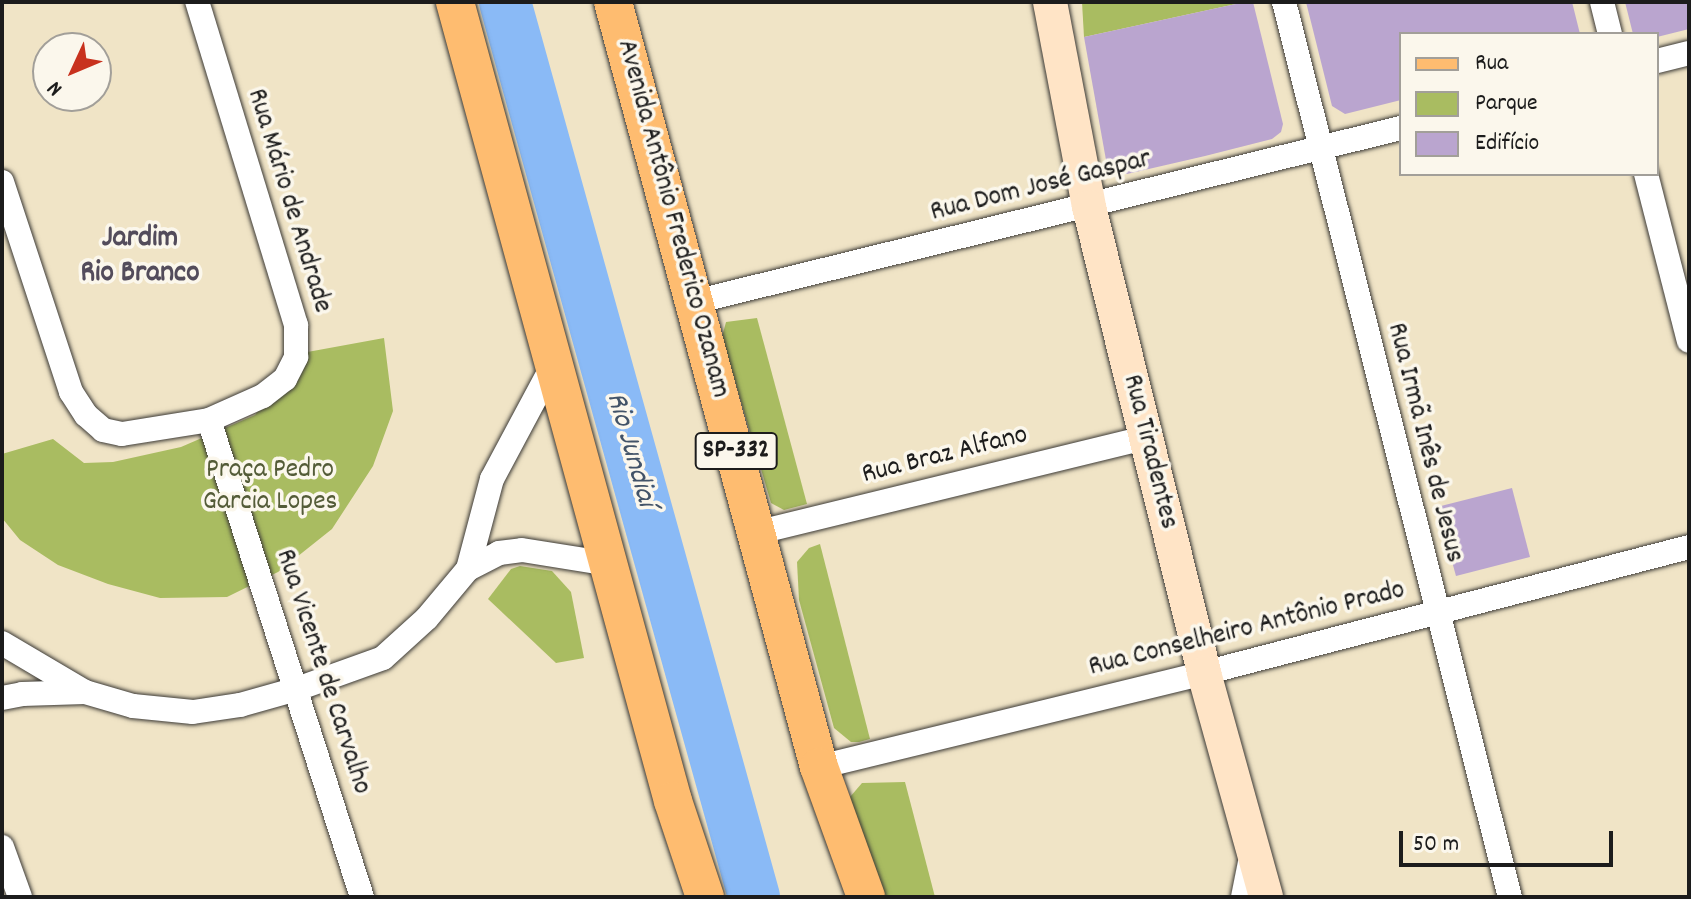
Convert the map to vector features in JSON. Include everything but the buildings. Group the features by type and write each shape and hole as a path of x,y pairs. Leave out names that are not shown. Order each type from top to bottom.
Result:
{"main road":[{"path":"455,2 673,801 705,897"},
{"name":"Avenida Antônio Frederico Ozanam","path":"613,2 759,532 819,767 866,897"}],"street":[{"name":"Rua Mário de Andrade","path":"2,182 71,392 86,415 103,430 122,434 209,420 263,396 285,379 296,357 296,325 197,2"},
{"name":"Rua Tiradentes","path":"1050,2 1089,207 1204,673 1266,897"},
{"name":"Rua Irmã Inês de Jesus","path":"1284,2 1510,897"},
{"path":"1602,2 1610,32"},
{"path":"1659,60 1689,53"},
{"name":"Rua Dom José Gaspar","path":"694,302 1399,129"},
{"path":"1647,176 1689,341"},
{"path":"468,569 492,479 554,363"},
{"name":"Rua Vicente de Carvalho","path":"209,420 362,897"},
{"name":"Rua Braz Alfano","path":"759,532 1146,438"},
{"name":"Rua Conselheiro Antônio Prado","path":"819,767 1204,673 1689,547"},
{"path":"2,643 85,692 133,706 193,712 240,705 297,689 383,658 427,618 468,569 499,553 522,550 609,564"},
{"path":"2,698 22,694 85,692"},
{"path":"2,847 20,897"},
{"path":"1243,897 1252,851"}],"green space":[{"path":"1082,2 1245,2 1084,37"},
{"path":"757,318 807,504 784,510 771,503 722,337 726,322"},
{"name":"Praça Pedro Garcia Lopes","path":"384,338 393,411 373,466 332,529 278,572 227,597 160,598 108,584 58,565 20,540 2,518 2,454 53,439 84,463 113,462 181,447 255,415 302,353"},
{"path":"820,544 870,739 859,742 851,742 834,728 799,600 797,562 809,548"},
{"path":"520,566 552,571 571,592 584,658 556,663 488,599 511,569"},
{"path":"905,782 935,897 882,897 850,797 862,783"}],"waterway":[{"name":"Rio Jundiaí","path":"505,2 754,897"}],"district":[{"name":"Jardim Rio Branco","path":"140,257"}]}
